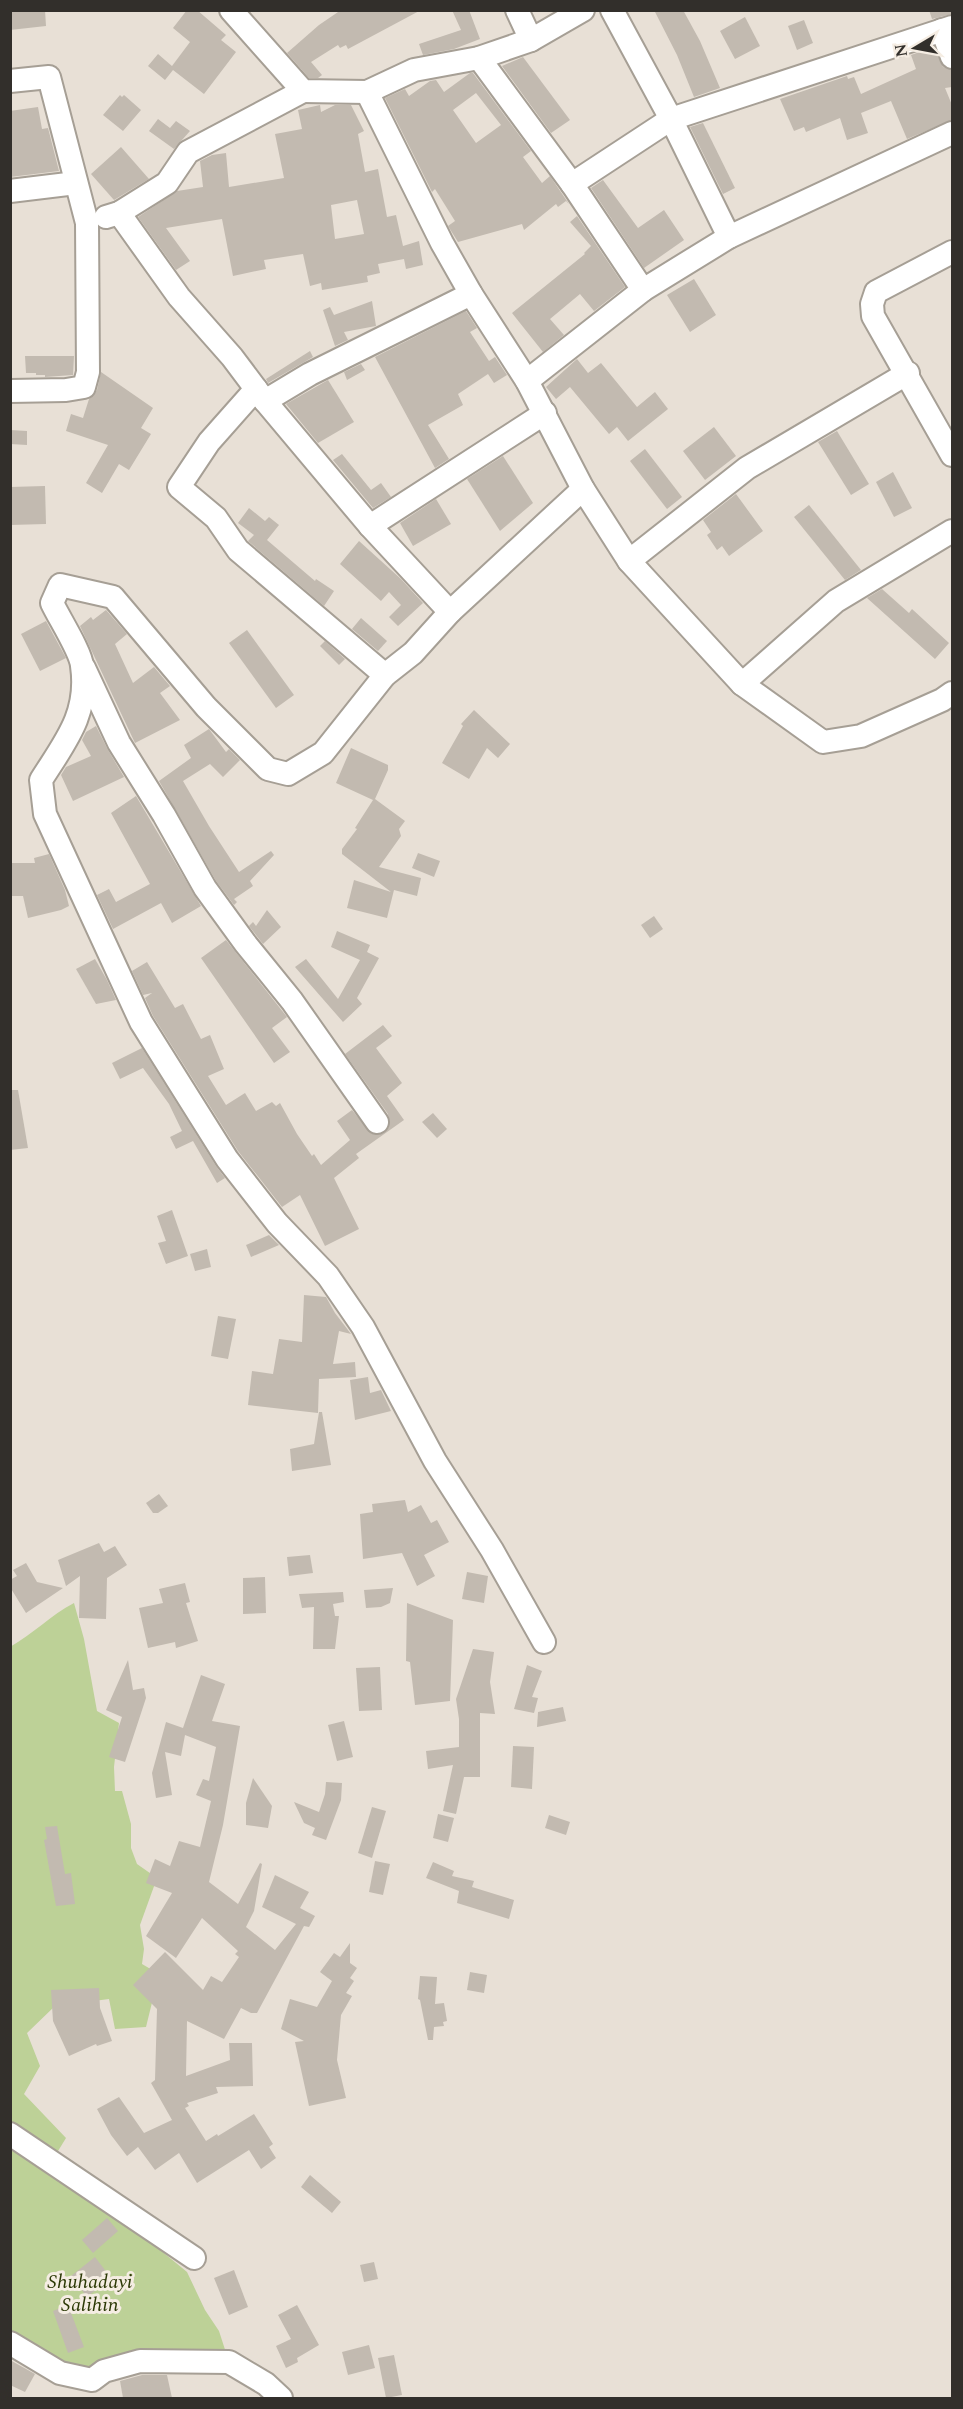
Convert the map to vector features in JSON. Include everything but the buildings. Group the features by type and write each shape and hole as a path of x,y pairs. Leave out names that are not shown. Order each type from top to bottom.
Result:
{"street":[{"path":"231,10 303,91"},
{"path":"517,10 531,40"},
{"path":"87,223 119,213 167,183 188,152 303,91 367,92 414,70 479,58 531,40 583,10"},
{"path":"612,10 671,119 729,237"},
{"path":"572,183 671,119 947,28 952,57"},
{"path":"479,58 572,183 643,290"},
{"path":"10,81 49,77 87,223 88,372 84,387 66,390 10,391"},
{"path":"367,92 442,243 471,294 527,381 583,489 629,561 742,684 823,742 861,736 942,700 952,693"},
{"path":"527,381 643,290 729,237 952,133"},
{"path":"10,191 75,183"},
{"path":"119,213 179,297 370,526 450,612"},
{"path":"952,252 876,292 872,304 873,316 908,373 952,455"},
{"path":"385,675 238,550 216,518 179,487 209,442 261,395 310,374 471,294"},
{"path":"629,561 747,468 908,373"},
{"path":"370,526 545,413"},
{"path":"377,1122 292,1001 245,943 205,888 164,815 119,743 52,603 60,585 113,597 206,707 268,770 288,774 322,753 385,675 413,653 450,612 583,489"},
{"path":"742,684 836,601 952,531"},
{"path":"82,664 81,707 74,729 40,780 45,814 67,866 141,1022 227,1159 277,1223 328,1276 363,1327 435,1461 492,1550 544,1642"},
{"path":"10,2134 194,2258"},
{"path":"10,2343 60,2373 92,2380 104,2371 140,2361 229,2362 266,2384 281,2398"}],"green space":[{"name":"Shuhadayi Salihin","path":"74,1603 84,1639 97,1711 119,1723 114,1767 115,1791 122,1791 131,1824 131,1848 137,1864 157,1878 140,1925 144,1949 142,1964 159,1974 146,2027 115,2029 109,1999 55,2006 27,2033 40,2066 24,2094 66,2138 47,2169 120,2217 187,2272 205,2310 219,2331 229,2362 214,2360 92,2380 11,2343 10,1647"}]}
